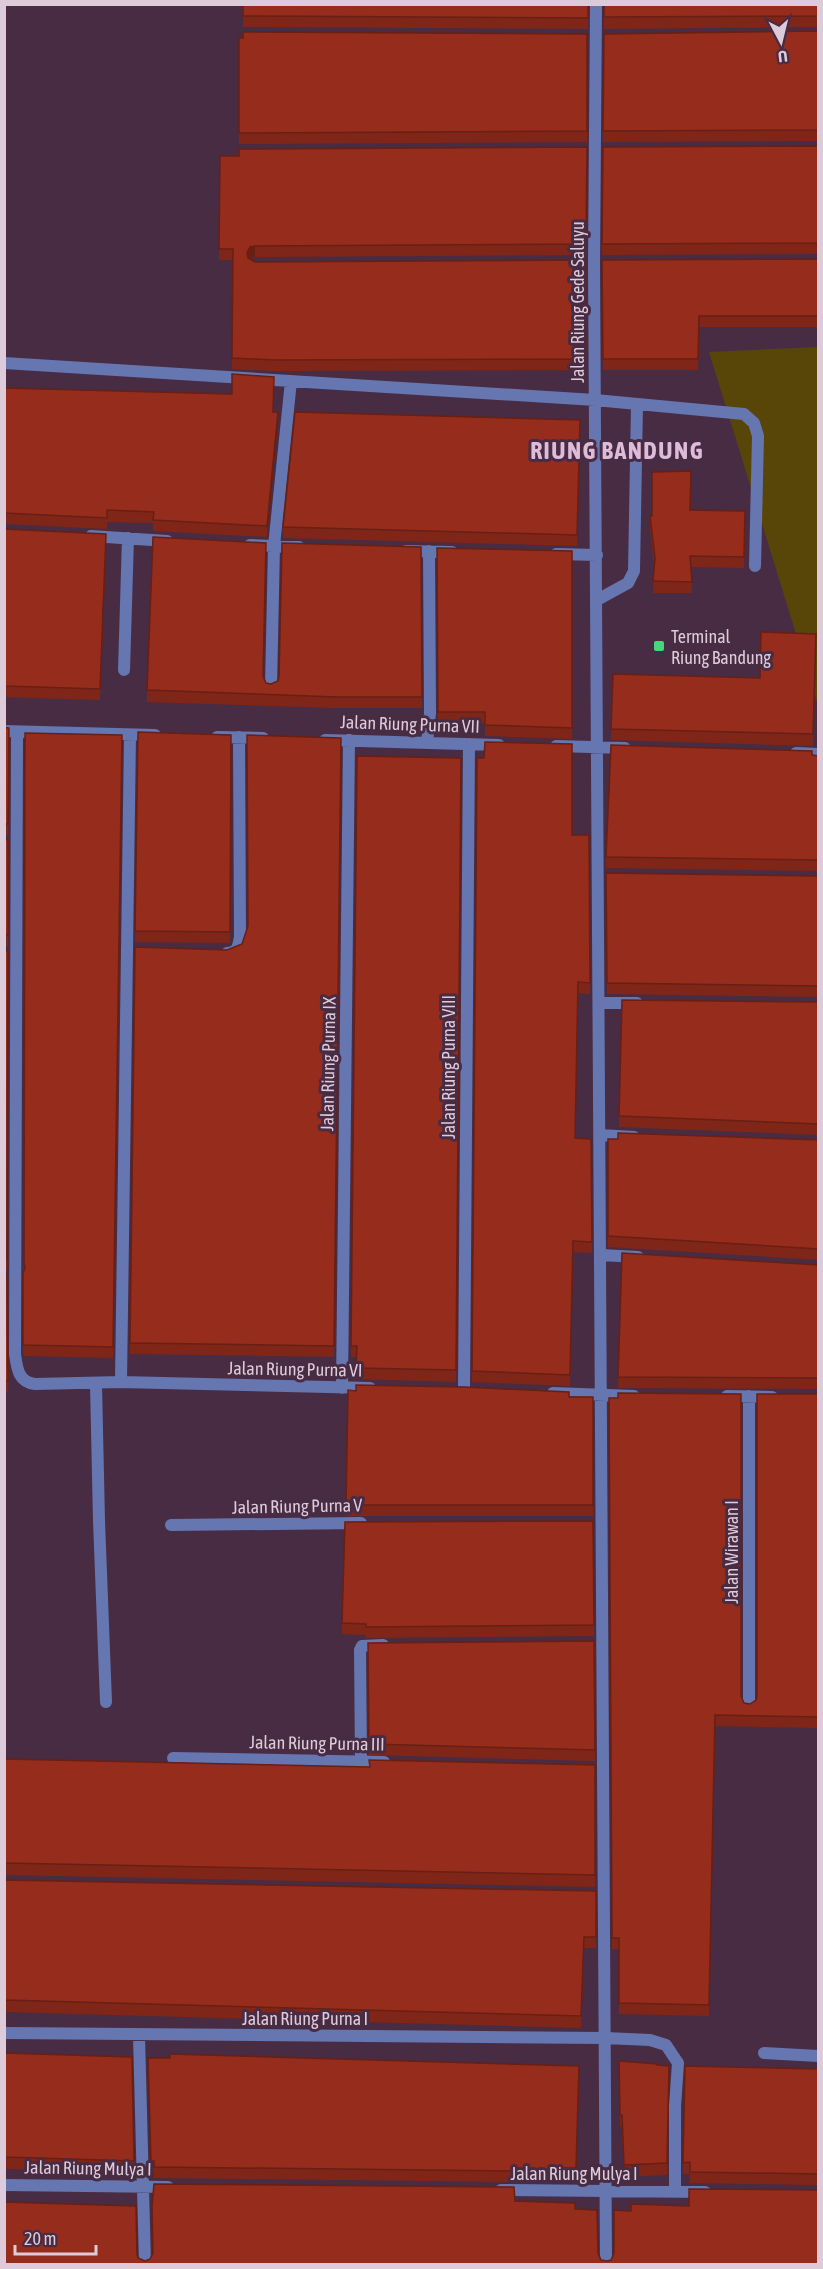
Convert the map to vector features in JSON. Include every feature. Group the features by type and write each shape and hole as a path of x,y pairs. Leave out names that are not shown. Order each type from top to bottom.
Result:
{"street":[{"name":"Jalan Riung Gede Saluyu","path":"596,4 595,400 744,414 754,423 758,436 755,566"},
{"path":"4,363 595,400 598,747 605,876 600,1003 601,1396 596,1524 599,1894 605,2038 606,2265"},
{"path":"271,687 274,546 291,381"},
{"path":"597,600 628,583 634,571 637,404"},
{"path":"83,536 184,542"},
{"path":"124,670 128,538"},
{"path":"240,545 310,548"},
{"path":"393,550 465,552"},
{"path":"427,739 430,713 429,552"},
{"path":"549,554 597,555"},
{"path":"11,1279 11,731 162,735"},
{"path":"121,1382 132,950 130,735"},
{"path":"206,737 279,738"},
{"path":"216,953 234,953 240,937 239,738"},
{"name":"Jalan Riung Purna VII","path":"314,739 427,739 469,744 516,745"},
{"name":"Jalan Riung Purna IX","path":"342,1388 349,740"},
{"name":"Jalan Riung Purna VIII","path":"464,1390 469,744"},
{"path":"539,746 633,748"},
{"path":"784,753 819,754"},
{"path":"600,1003 646,1004"},
{"path":"600,1135 646,1137"},
{"path":"601,1255 646,1258"},
{"name":"Jalan Riung Purna VI","path":"11,1279 18,1371 23,1380 35,1384 121,1382 386,1389"},
{"path":"96,1384 106,1702"},
{"path":"544,1393 647,1396"},
{"path":"715,1396 784,1397"},
{"name":"Jalan Wirawan I","path":"748,1707 749,1396"},
{"name":"Jalan Riung Purna V","path":"171,1525 369,1523"},
{"path":"361,1762 360,1650 366,1645 390,1645"},
{"name":"Jalan Riung Purna III","path":"173,1758 395,1763"},
{"name":"Jalan Riung Purna I","path":"4,2033 650,2040 666,2045 678,2063 675,2106 675,2192"},
{"path":"139,2036 145,2265"},
{"path":"764,2054 819,2056"},
{"name":"Jalan Riung Mulya I","path":"4,2185 178,2187"},
{"name":"Jalan Riung Mulya I","path":"487,2190 723,2192"}],"shaded area":[{"path":"818,347 818,705 709,352"}],"building":[{"path":"243,4 588,4 588,18 243,16"},
{"path":"604,4 819,4 819,16 604,17"},
{"path":"818,31 819,130 603,131 604,34"},
{"path":"243,32 587,34 587,131 239,133 239,38 243,38"},
{"path":"818,146 819,243 602,244 603,147"},
{"path":"587,147 586,244 255,246 250,247 247,253 248,258 255,262 586,260 586,359 274,360 232,358 233,249 219,249 220,156 239,156 239,149"},
{"path":"819,259 819,316 699,316 698,359 603,359 602,260"},
{"path":"232,374 274,377 273,412 278,412 267,526 153,520 154,512 107,510 107,518 4,513 4,388 232,394"},
{"path":"295,412 580,420 577,535 283,527"},
{"path":"691,471 690,510 745,511 744,557 690,556 692,582 653,581 655,558 650,516 652,516 652,472"},
{"path":"4,529 106,534 100,689 4,686"},
{"path":"153,537 266,543 263,676 266,683 271,684 278,681 279,676 282,543 421,547 422,697 336,697 147,690"},
{"path":"437,548 572,551 572,728 485,725 485,712 438,712"},
{"path":"761,632 816,634 813,734 611,729 613,674 760,678"},
{"path":"4,727 9,728 8,824 4,824"},
{"path":"138,732 231,735 230,932 135,931"},
{"path":"25,733 122,735 113,1347 24,1345 23,1342"},
{"path":"247,735 341,738 334,1346 130,1343 135,947 227,950 242,944 248,926"},
{"path":"485,742 572,744 572,835 589,835 590,983 578,982 575,1138 591,1139 592,1242 573,1241 570,1375 472,1371 477,758 484,758"},
{"path":"611,745 812,751 812,755 819,756 819,860 606,857"},
{"path":"357,756 461,758 456,1370 356,1368 357,1346 351,1346"},
{"path":"4,839 8,840 8,935 4,935"},
{"path":"606,873 819,876 819,986 607,983"},
{"path":"4,951 8,951 7,1259 4,1259"},
{"path":"622,1000 819,1002 819,1124 619,1116"},
{"path":"618,1133 819,1140 819,1249 608,1236 608,1139 618,1139"},
{"path":"622,1253 819,1265 819,1378 618,1377"},
{"path":"4,1275 7,1275 8,1381 4,1381"},
{"path":"356,1385 569,1392 569,1397 593,1397 593,1505 346,1505 348,1390 356,1391"},
{"path":"618,1393 741,1394 741,1696 744,1703 750,1704 756,1700 757,1696 757,1394 819,1394 819,1717 715,1715 709,2005 619,2003 619,1938 612,1938 609,1398 618,1398"},
{"path":"593,1521 594,1625 366,1627 366,1624 342,1623 345,1522"},
{"path":"594,1641 595,1750 369,1744 368,1643"},
{"path":"4,1759 370,1767 369,1760 595,1765 595,1875 4,1863"},
{"path":"4,1880 596,1891 596,1937 584,1937 581,2016 4,2000"},
{"path":"4,2053 132,2057 134,2161 4,2157"},
{"path":"170,2054 579,2066 576,2168 514,2171 154,2167 154,2161 151,2161 148,2058 170,2058"},
{"path":"619,2061 669,2066 667,2163 624,2165"},
{"path":"685,2066 819,2069 819,2174 690,2172 690,2162 683,2163"},
{"path":"154,2184 514,2187 515,2201 575,2203 575,2209 597,2210 598,2253 601,2260 607,2261 611,2260 614,2253 614,2210 631,2211 631,2204 689,2206 689,2189 819,2190 819,2265 4,2265 4,2202 136,2206 138,2258 145,2261 150,2259 153,2253"}],"place":[{"name":"Terminal Riung Bandung","path":"659,646"}],"district":[{"name":"RIUNG BANDUNG","path":"617,450"}]}
